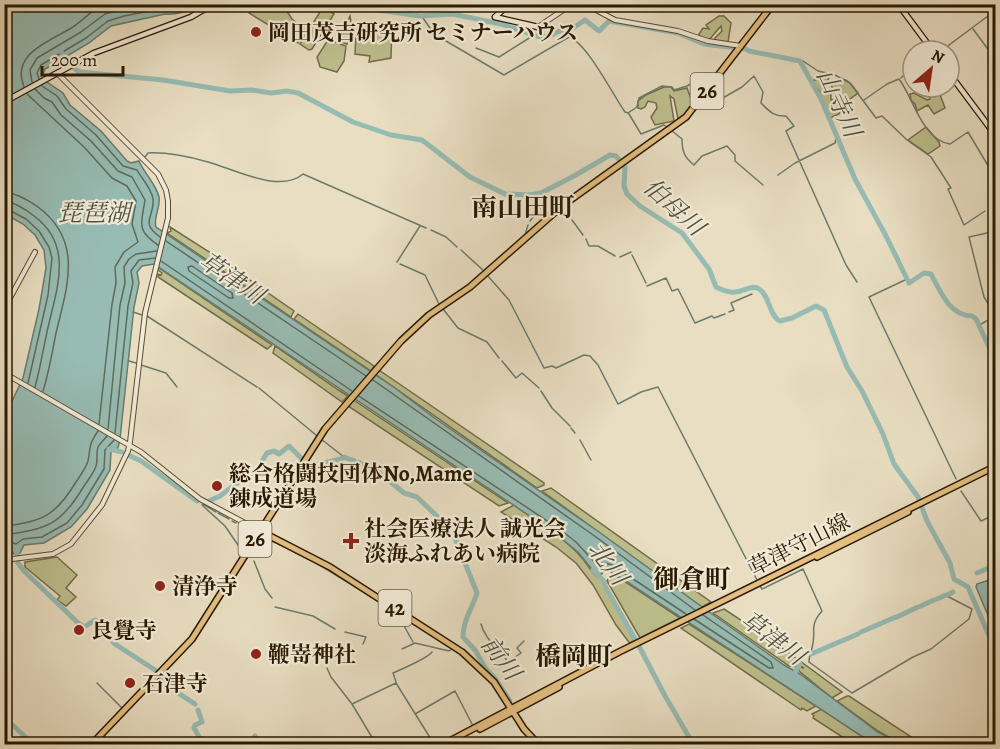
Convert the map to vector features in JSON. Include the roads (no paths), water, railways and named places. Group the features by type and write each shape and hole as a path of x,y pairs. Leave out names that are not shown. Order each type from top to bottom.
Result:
{"main road":[{"path":"4,102 57,72 114,44 196,15 213,4"},
{"path":"509,4 495,17 538,27"},
{"name":"26","path":"92,744 192,639 322,434 347,402 417,325 470,287 560,207 689,114 773,4"},
{"path":"898,4 924,39"},
{"path":"961,89 996,136"},
{"name":"草津守山線","path":"512,710 643,641 996,467"},
{"name":"42","path":"260,531 330,567 462,652 490,676 512,710"},
{"path":"444,744 512,710"},
{"path":"451,744 512,710"},
{"path":"512,710 524,729 538,744"}],"street":[{"path":"538,27 572,4"},
{"path":"585,4 615,20 678,31 708,41 741,46"},
{"path":"4,560 53,554 63,549 74,541 102,506 126,454 144,315 166,228 168,210 166,190 158,174 57,72"},
{"path":"4,309 35,252"},
{"path":"4,373 128,444 203,501 260,531"}],"water":[{"name":"琵琶湖","path":"5,5 198,5 178,13 111,26 89,43 45,69 43,74 47,82 63,93 70,105 101,131 127,161 131,163 139,161 159,197 156,227 395,388 784,665 800,674 878,732 900,744 884,744 863,737 612,572 604,569 602,574 597,576 579,553 555,533 154,264 142,266 137,272 139,283 134,307 120,439 118,448 111,451 110,470 87,509 71,527 44,543 24,545 20,553 14,554 9,548 5,549 4,418 23,378 46,268 44,250 35,235 23,224 5,214"},
{"path":"996,578 995,632 976,587 977,584"}],"waterway":[{"name":"山寺川","path":"365,4 378,10 420,16 452,14 501,24 540,37 573,28 585,20 599,31 609,21 678,33 704,44 746,49 800,61 821,99 855,179 909,283 924,273 931,274 942,295 952,307 976,319 996,362"},
{"path":"957,39 996,10"},
{"path":"421,15 434,34 504,75 569,37 584,49 625,112 628,113 637,107 639,98 662,86 672,87 674,90 687,86 708,74 711,79"},
{"path":"973,29 996,60"},
{"path":"476,48 499,57 534,35"},
{"name":"伯母川","path":"62,53 79,72 163,80 230,91 298,93 353,122 391,135 422,140 470,177 505,194 541,193 610,155 616,156 625,167 624,186 627,194 640,206 682,233 709,269 716,287 733,292 753,287 759,289 780,321 792,318 816,306 824,310 847,367 862,391 883,434 894,464 918,497 927,521 950,563 954,579 968,587 996,652"},
{"path":"800,61 818,71 835,75 850,83 876,118 882,116 907,140 931,157 951,188 948,189 964,225 985,211"},
{"path":"713,84 721,99 742,87 754,76 763,92 761,103 769,111 786,116 794,126 786,131 846,265 857,282"},
{"path":"864,100 887,84 899,79 919,117 932,135 950,144 968,132 996,179"},
{"path":"629,114 641,134 664,125 667,127"},
{"path":"671,130 682,139 684,154 694,165 702,156 727,146 735,155 735,161 763,185"},
{"path":"778,175 795,163 835,143 836,138"},
{"path":"145,157 148,153 171,154 208,162 270,181 293,180 303,174 426,228"},
{"path":"551,195 559,205"},
{"path":"530,221 549,197"},
{"path":"572,220 583,235"},
{"path":"525,235 528,225"},
{"path":"397,262 420,226"},
{"path":"431,230 446,237 457,247"},
{"path":"996,231 969,237 984,297 996,316"},
{"path":"586,239 589,246 598,246 615,256"},
{"path":"461,250 484,271"},
{"path":"620,257 631,252"},
{"path":"632,255 646,283"},
{"path":"400,264 425,275 439,304"},
{"path":"487,275 509,300 544,368 552,366 556,368 584,355 590,356 598,365 618,404 641,392 658,387 758,582"},
{"path":"647,286 666,278 672,291 678,289 695,323 712,316 714,318 725,314"},
{"path":"905,280 869,297 956,479"},
{"path":"729,312 734,310 731,303 752,294"},
{"path":"443,309 458,328 487,342 499,358"},
{"path":"133,312 142,315"},
{"path":"147,316 257,387"},
{"path":"979,325 996,316"},
{"path":"129,361 136,363"},
{"path":"502,361 516,378 522,373 539,388"},
{"path":"141,365 166,373 177,387"},
{"path":"259,388 316,435"},
{"path":"541,391 552,408 570,426"},
{"path":"571,428 575,433"},
{"path":"321,439 344,457"},
{"path":"580,440 591,460"},
{"name":"前川","path":"209,501 256,471 267,453 274,451 279,454 289,446 303,460"},
{"name":"前川","path":"109,449 122,452"},
{"name":"前川","path":"128,455 141,461 197,501"},
{"name":"前川","path":"306,462 311,466 344,457 375,469 404,493 417,497 453,533 477,593 466,620 463,637 475,650 510,701"},
{"path":"961,491 981,521 996,514"},
{"path":"203,504 216,512"},
{"path":"202,505 225,526 238,545"},
{"path":"218,513 229,519"},
{"path":"232,521 236,523"},
{"path":"262,536 269,540"},
{"path":"270,540 276,543"},
{"path":"278,544 285,547"},
{"path":"293,551 300,555"},
{"path":"17,553 18,563 24,571 77,622 84,627 95,620 104,626 109,632 108,636 115,644 155,670 178,693 195,704"},
{"path":"301,555 308,559"},
{"path":"254,561 265,589 272,598"},
{"path":"313,561 380,602"},
{"path":"977,573 996,565"},
{"name":"草津川","path":"760,586 762,589 803,569 822,611 815,621 809,662 852,693 931,649 969,619 972,609 945,595"},
{"name":"北川","path":"593,570 603,580 639,646"},
{"path":"949,594 953,592"},
{"path":"937,599 946,595"},
{"path":"921,606 934,600"},
{"path":"275,607 313,616 335,629"},
{"path":"897,617 918,607"},
{"path":"398,615 413,642"},
{"path":"884,622 896,617"},
{"path":"861,632 882,623"},
{"path":"481,624 486,635 508,662 521,653 517,648 524,641"},
{"path":"422,629 449,647"},
{"path":"345,632 366,637 363,644"},
{"name":"草津川","path":"811,654 858,634"},
{"path":"402,649 415,643 449,651 452,649"},
{"name":"北川","path":"640,648 693,744"},
{"path":"453,649 466,659"},
{"path":"396,682 393,673 432,652"},
{"name":"草津川","path":"793,676 800,664"},
{"path":"327,668 376,744"},
{"path":"97,683 122,708"},
{"path":"352,704 396,683 434,744"},
{"path":"415,714 455,691 472,724"},
{"path":"195,725 202,722 198,710"},
{"path":"4,717 33,744"},
{"path":"194,728 203,744"},
{"path":"249,744 255,736"}],"place":[{"name":"岡田茂吉研究所 セミナーハウス","path":"256,32"},
{"name":"総合格闘技団体No,Mame 錬成道場","path":"217,486"},
{"name":"社会医療法人 誠光会 淡海ふれあい病院","path":"351,541"},
{"name":"清浄寺","path":"160,586"},
{"name":"良覺寺","path":"79,630"},
{"name":"鞭嵜神社","path":"256,654"},
{"name":"石津寺","path":"130,683"}],"district":[{"name":"南山田町","path":"523,207"},
{"name":"御倉町","path":"692,579"},
{"name":"橋岡町","path":"574,656"}]}
